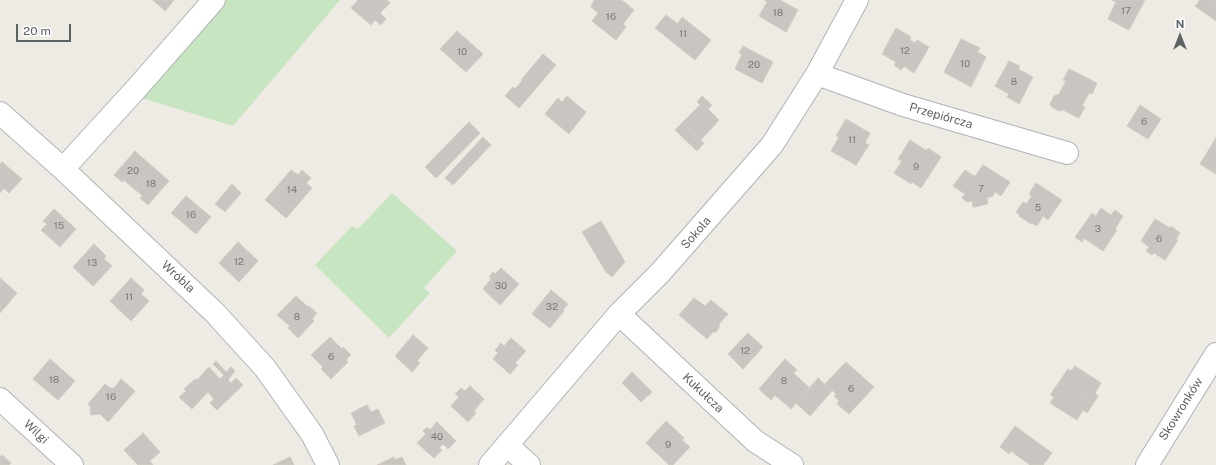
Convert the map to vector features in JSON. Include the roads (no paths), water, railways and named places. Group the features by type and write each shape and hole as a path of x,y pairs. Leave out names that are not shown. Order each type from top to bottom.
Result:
{"street":[{"path":"63,169 214,0"},
{"name":"Sokola","path":"490,465 619,314 660,273 772,145 817,74 857,0"},
{"name":"Przepiórcza","path":"817,74 903,105 1067,153"},
{"name":"Wróbla","path":"0,113 63,169 215,313 265,368 312,434 328,465"},
{"name":"Kukułcza","path":"619,314 755,442 792,465"},
{"name":"Skowronków","path":"1147,465 1216,354"},
{"name":"Wilgi","path":"0,399 72,465"},
{"path":"507,445 529,465"}]}
